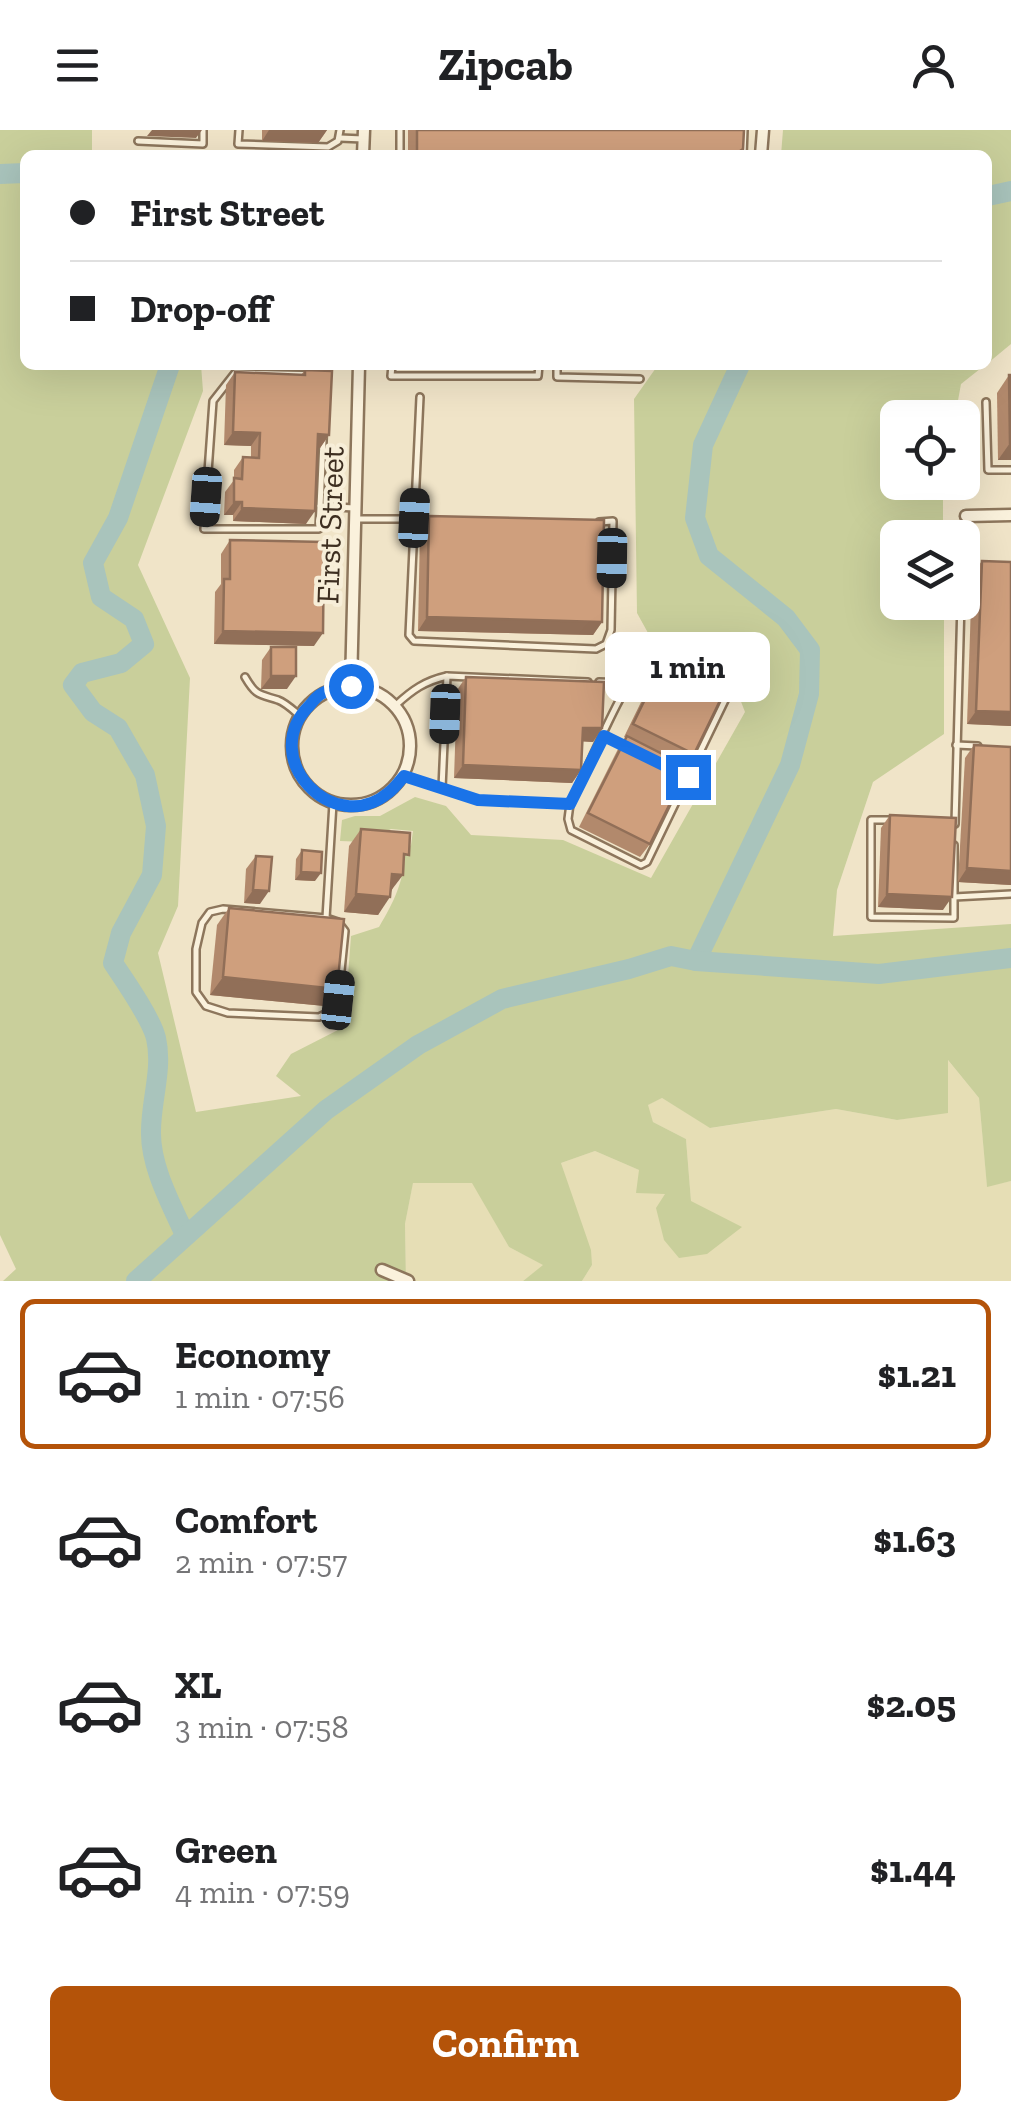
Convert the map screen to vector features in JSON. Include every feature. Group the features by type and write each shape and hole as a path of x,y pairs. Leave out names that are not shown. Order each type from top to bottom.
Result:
{"street":[{"name":"First Street","path":"351,686 359,370"},
{"path":"966,516 1011,515"},
{"path":"351,686 375,691 396,706 408,727 412,752 404,776 385,796 360,806 333,803 314,793 300,777 292,757 292,735 299,715 321,694 351,686"},
{"path":"382,1270 408,1281"}],"lane":[{"path":"138,141 203,144 203,130"},
{"path":"239,130 238,144 334,146 340,134 364,134"},
{"path":"392,370 392,376 538,376 539,370"},
{"path":"556,370 556,377 640,379"},
{"path":"235,373 326,375 319,506 319,529 204,529 213,401 235,373"},
{"path":"420,397 409,635 414,641 596,649 606,644 611,630 613,521 585,522"},
{"path":"986,402 988,470 1011,470"},
{"path":"319,506 424,519"},
{"path":"966,516 966,520"},
{"path":"904,820 871,820 871,917 954,918 960,620"},
{"path":"658,650 728,684 729,692 647,862 640,865 572,830 568,818 570,804 628,683 643,661 658,650"},
{"path":"442,789 446,676"},
{"path":"396,706 414,688 446,676 628,683"},
{"path":"245,677 264,698 281,701 299,715"},
{"path":"604,736 638,752"},
{"path":"956,745 992,746"},
{"path":"404,776 478,800 570,804"},
{"path":"326,918 333,803"},
{"path":"954,897 1011,894"},
{"path":"223,909 326,918 338,922 345,932 338,1000 320,1018 228,1013 206,1006 196,992 196,948 202,923 210,912 223,909"}],"shaded area":[{"path":"947,1059 979,1098 987,1186 1011,1181 1011,1281 582,1281 592,1265 561,1163 595,1151 639,1170 665,1194 691,1201 686,1139 653,1122 647,1105 662,1098 711,1128 836,1109 897,1120 948,1112"},
{"path":"413,1182 473,1183 509,1247 544,1265 523,1281 406,1281 405,1224"}],"green space":[{"path":"0,130 92,130 92,150 20,150 20,370 201,370 203,391 138,565 190,678 178,906 158,953 196,1112 301,1096 276,1076 291,1054 338,1030 346,1003 351,936 379,927 397,891 413,831 391,829 366,842 340,841 342,820 380,816 415,797 446,806 471,835 563,840 651,878 745,712 730,673 658,651 637,613 634,399 654,370 979,370 961,384 958,400 880,400 880,500 943,500 943,520 880,520 880,620 944,620 944,734 873,782 837,890 833,936 1011,924 1011,1181 987,1187 979,1098 948,1060 948,1113 897,1120 836,1109 710,1128 662,1098 648,1105 653,1122 686,1139 691,1201 742,1227 707,1254 679,1258 664,1240 656,1208 665,1194 636,1193 639,1170 595,1151 561,1163 591,1250 592,1265 582,1281 523,1281 543,1265 509,1247 472,1183 413,1183 405,1224 406,1281 3,1281 16,1269 0,1235"},
{"path":"783,130 1011,130 1011,344 992,360 992,150 781,150"}],"building":[{"path":"417,130 744,130 742,150 417,150"},
{"path":"305,370 332,371 329,435 318,434 315,511 242,508 242,502 234,502 234,478 242,479 243,457 259,458 260,433 233,432 235,372 305,375"},
{"path":"1011,375 1011,443 1010,443"},
{"path":"429,516 604,520 602,622 427,617"},
{"path":"230,540 324,542 323,633 223,631"},
{"path":"982,561 1011,562 1011,712 976,711"},
{"path":"271,647 296,647 296,676 271,676"},
{"path":"670,648 731,678 694,754 633,724"},
{"path":"466,677 604,682 602,728 583,728 581,770 463,765"},
{"path":"627,736 688,767 650,844 588,813"},
{"path":"974,745 1011,747 1011,871 967,868"},
{"path":"890,815 956,818 952,897 887,894"},
{"path":"361,829 410,833 403,875 392,874 390,897 356,894"},
{"path":"302,850 322,852 321,873 301,872"},
{"path":"256,856 272,857 269,891 253,890"},
{"path":"229,908 344,919 337,989 223,977"}],"waterway":[{"path":"0,174 20,173"},
{"path":"992,195 1011,191"},
{"path":"168,370 118,518 93,563 101,597 134,619 144,644 121,663 82,673 73,685 93,712 118,728 145,775 156,826 152,875 121,933 113,963 156,1038 154,1158 185,1235"},
{"path":"696,961 790,765 809,694 810,650 786,618 709,556 695,518 703,445 738,370"},
{"path":"136,1281 326,1110 418,1045 502,999 671,956 879,974 1011,958"}],"route":[{"path":"351,686 321,694 299,715 292,735 292,757 300,777 314,793 333,803 360,806 385,796 404,776 478,800 570,804 604,736 688,777"}]}
